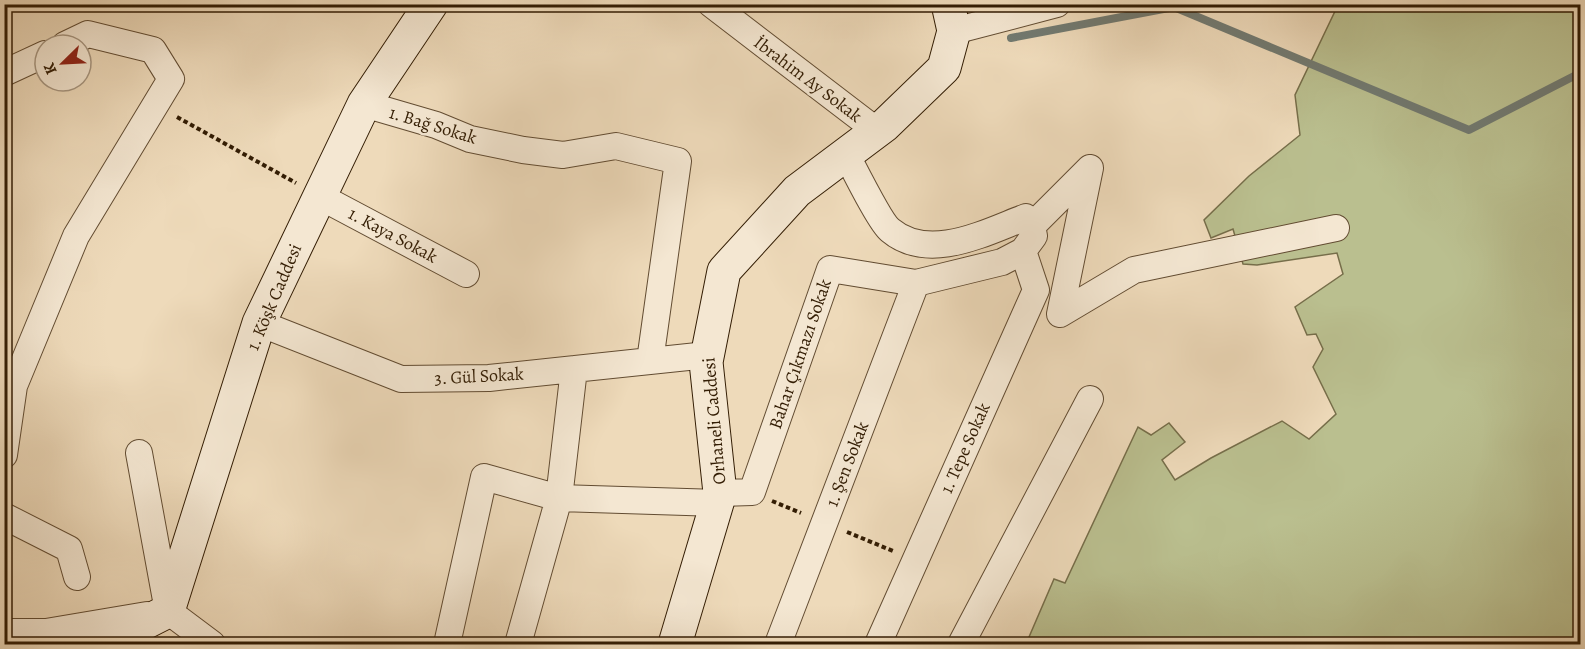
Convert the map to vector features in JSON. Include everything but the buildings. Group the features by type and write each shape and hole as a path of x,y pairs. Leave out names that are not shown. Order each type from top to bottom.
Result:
{"main road":[{"name":"1. Köşk Caddesi","path":"168,611 259,323 364,104 431,4"},
{"name":"Orhaneli Caddesi","path":"675,645 730,496 706,362 724,270 797,191 877,131 945,68 951,18"},
{"path":"103,645 168,611"}],"street":[{"name":"İbrahim Ay Sokak","path":"711,4 877,131"},
{"path":"951,18 1057,4"},
{"path":"4,455 14,386 76,236 171,79 153,50 93,35"},
{"path":"4,73 33,60"},
{"name":"1. Bağ Sokak","path":"364,104 436,125 470,139 523,150 563,155 616,146 678,161 650,361"},
{"path":"846,154 889,229 909,241 932,246 1029,222 1090,168 1060,314 1134,270 1336,228"},
{"name":"1. Kaya Sokak","path":"319,196 466,274"},
{"path":"916,283 1002,262 1023,251 1034,236 1029,222"},
{"name":"1. Tepe Sokak","path":"878,645 1036,290 1023,251"},
{"name":"Bahar Çıkmazı Sokak","path":"730,496 830,269 916,283"},
{"name":"1. Şen Sokak","path":"778,645 916,283"},
{"name":"3. Gül Sokak","path":"259,323 401,379 489,378 707,355"},
{"path":"518,645 559,498 574,369"},
{"path":"961,645 1090,399"},
{"path":"139,453 168,611 212,645"},
{"path":"447,645 484,477 559,498 730,496"},
{"path":"4,516 69,549 77,578"},
{"path":"4,632 46,632 168,611"}],"path":[{"path":"155,105 319,196"},
{"path":"730,496 824,522 916,561"}],"green space":[{"path":"1338,5 1580,5 1580,644 1026,644 1054,579 1065,583 1138,427 1151,435 1169,423 1185,442 1162,460 1175,480 1211,458 1282,421 1309,439 1336,414 1313,367 1323,349 1316,334 1307,335 1295,307 1343,274 1337,253 1257,265 1243,264 1233,229 1211,238 1204,220 1249,176 1300,135 1295,95"}],"waterway":[{"path":"1011,38 1174,7 1469,130 1580,73"}]}
